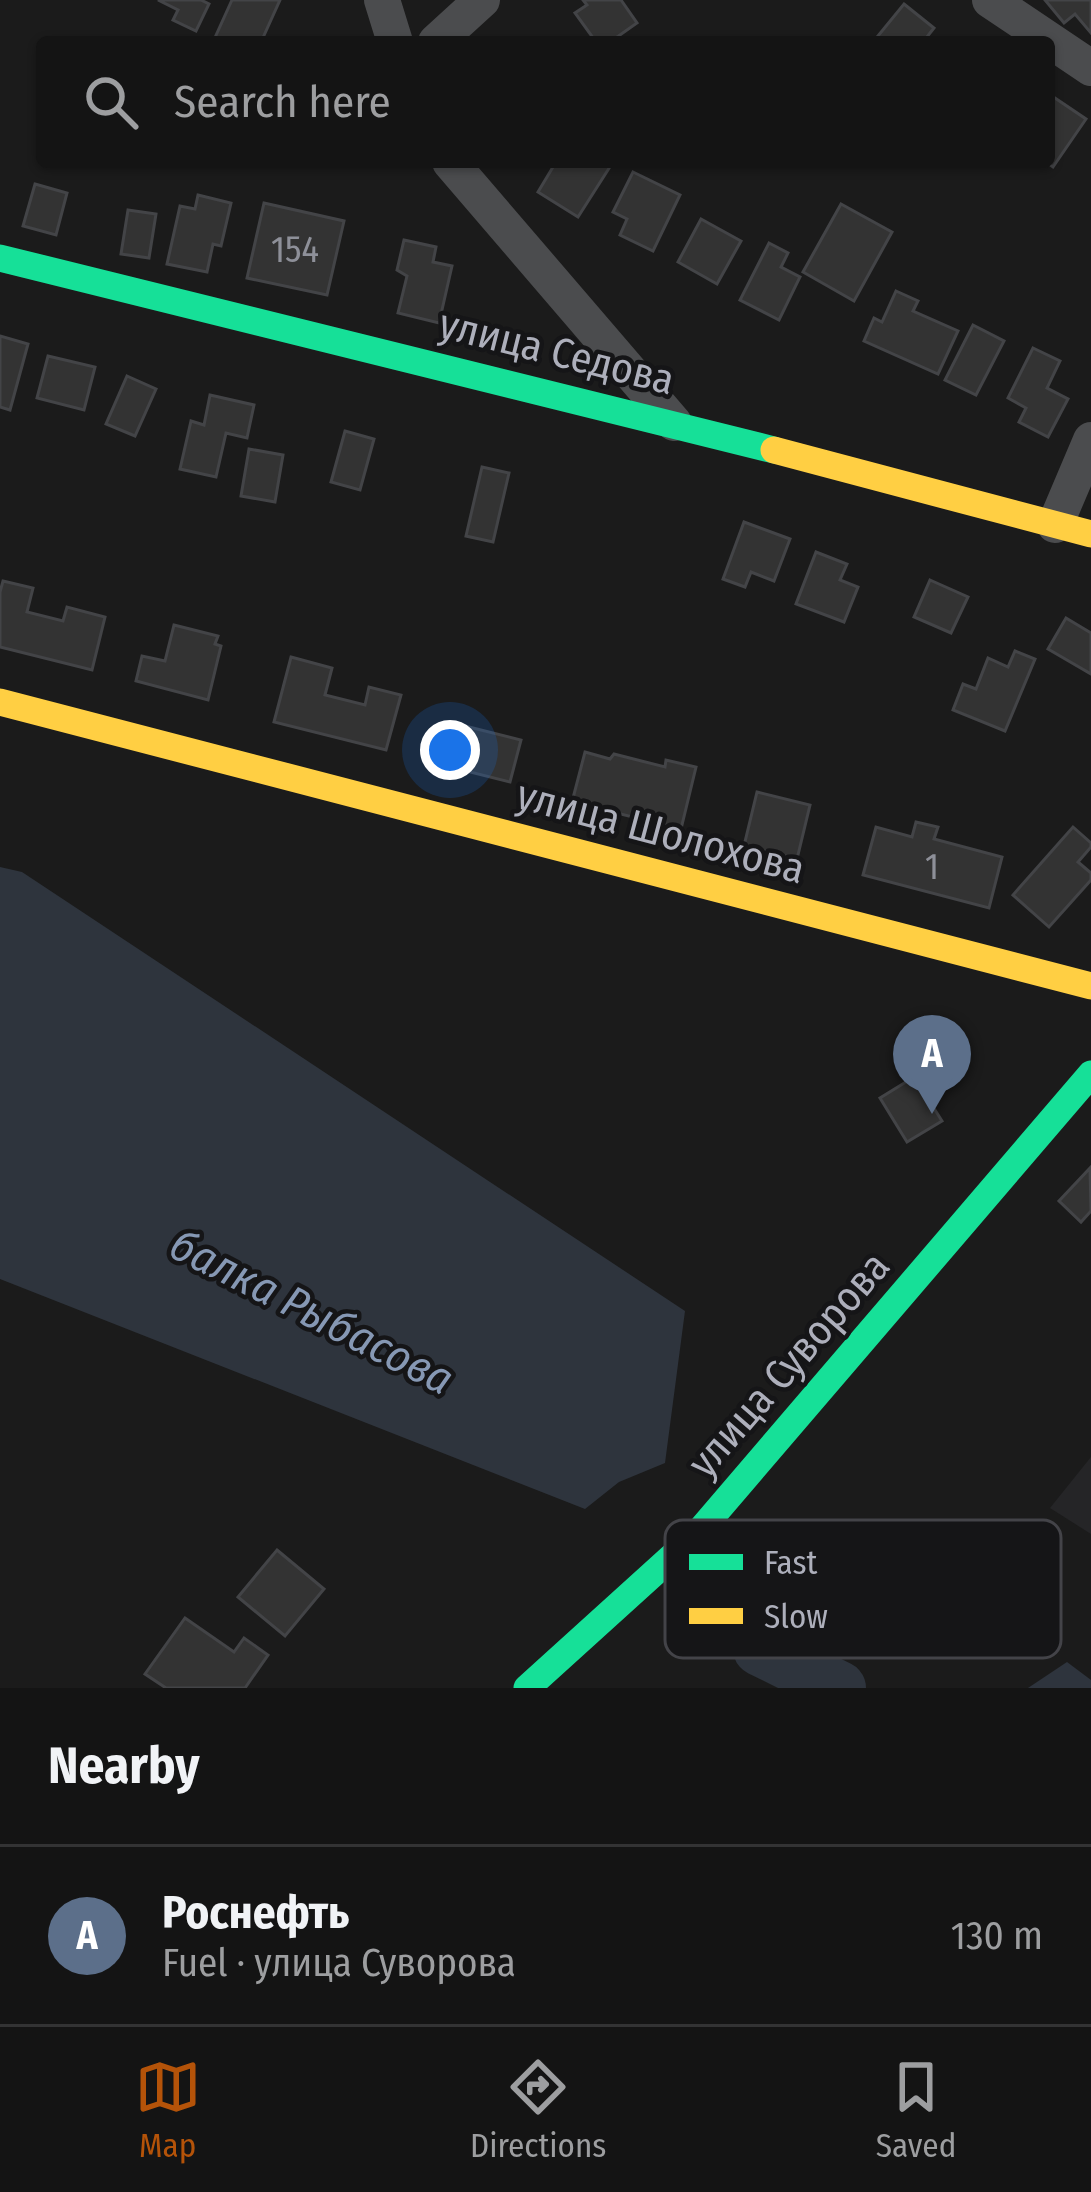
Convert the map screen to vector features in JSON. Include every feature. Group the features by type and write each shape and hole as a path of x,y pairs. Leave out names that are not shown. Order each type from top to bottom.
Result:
{"main road":[{"name":"улица Седова","path":"0,258 674,424 1091,534"},
{"name":"улица Шолохова","path":"0,702 1091,986"},
{"name":"улица Суворова","path":"710,1520 1091,1075"},
{"name":"улица Суворова","path":"527,1688 665,1564"}],"street":[{"path":"382,0 393,36"},
{"path":"443,36 482,0"},
{"path":"991,0 1044,36"},
{"path":"1055,44 1091,68"},
{"path":"455,168 674,424"},
{"path":"1055,525 1091,440"}],"shaded area":[{"path":"1091,1457 1091,1534 1050,1508"}],"water":[{"path":"0,867 22,872 685,1311 665,1463 619,1482 585,1509 0,1279"},
{"path":"1067,1662 1091,1680 1091,1688 1028,1688"}],"building":[{"path":"158,0 209,4 196,31 173,20 178,10"},
{"path":"232,0 280,0 264,36 216,36"},
{"path":"583,0 621,0 637,23 619,36 592,36 575,13 587,5"},
{"path":"1045,0 1091,0 1091,33 1075,14 1064,23"},
{"path":"904,4 934,28 928,36 878,36"},
{"path":"1055,98 1086,119 1055,164"},
{"path":"552,168 609,168 578,217 538,192"},
{"path":"633,172 680,195 653,251 620,235 627,219 613,212"},
{"path":"35,184 67,193 56,235 23,226"},
{"path":"198,195 231,203 221,246 213,244 207,272 167,264 180,206 195,209"},
{"path":"264,203 344,221 327,295 247,278"},
{"path":"841,204 892,232 854,301 803,272"},
{"path":"128,210 156,214 149,258 121,254"},
{"path":"701,219 741,241 717,284 678,262"},
{"path":"404,240 436,247 433,262 452,266 439,323 398,313 407,276 397,270"},
{"path":"769,243 788,253 781,267 800,277 779,320 740,300"},
{"path":"896,291 918,301 913,311 958,331 938,374 864,341 874,318 882,322"},
{"path":"973,325 1004,341 976,395 945,380"},
{"path":"0,336 28,344 10,410 0,407"},
{"path":"1033,348 1060,361 1047,388 1068,399 1048,437 1019,422 1026,408 1008,398"},
{"path":"48,356 95,367 84,410 37,398"},
{"path":"127,376 156,389 135,436 106,424"},
{"path":"210,395 254,405 247,438 226,433 216,477 180,469 191,421 204,425"},
{"path":"345,431 374,439 360,490 331,482"},
{"path":"249,449 283,455 275,502 241,496"},
{"path":"482,467 509,473 493,542 466,536"},
{"path":"744,522 790,539 774,581 751,572 745,587 723,579"},
{"path":"816,552 847,564 840,580 858,587 844,622 796,604"},
{"path":"930,580 968,597 951,633 914,617"},
{"path":"3,581 33,588 27,612 63,621 67,607 105,617 92,670 0,647"},
{"path":"1066,618 1091,633 1091,674 1048,649"},
{"path":"174,625 218,636 215,644 221,646 208,700 136,681 142,656 165,661"},
{"path":"1015,651 1035,659 1005,731 953,710 963,684 976,689 988,658 1008,667"},
{"path":"291,657 332,668 325,695 365,705 369,687 401,695 386,750 274,722"},
{"path":"461,725 521,740 510,782 450,767"},
{"path":"585,752 665,767 666,760 696,767 681,829 572,802"},
{"path":"757,792 810,805 797,859 744,846"},
{"path":"916,822 938,827 934,839 1002,857 989,908 863,875 876,827 912,837"},
{"path":"1073,827 1091,843 1078,862 1091,873 1091,880 1049,927 1013,895"},
{"path":"914,1077 942,1121 907,1142 880,1098"},
{"path":"1090,1168 1091,1211 1081,1222 1059,1201"},
{"path":"277,1550 324,1589 285,1636 238,1597"},
{"path":"185,1618 234,1652 244,1638 268,1655 245,1688 166,1688 145,1674"}],"waterway":[{"name":"балка Рыбасова","path":"778,1658 839,1688"}],"traffic: fast":[{"path":"0,258 774,450"},
{"path":"709,1520 1091,1074"},
{"path":"527,1688 665,1563"}],"traffic: slow":[{"path":"774,450 1091,534"},
{"path":"0,702 1091,986"}],"place":[{"name":"Роснефть","path":"932,1114"}]}
